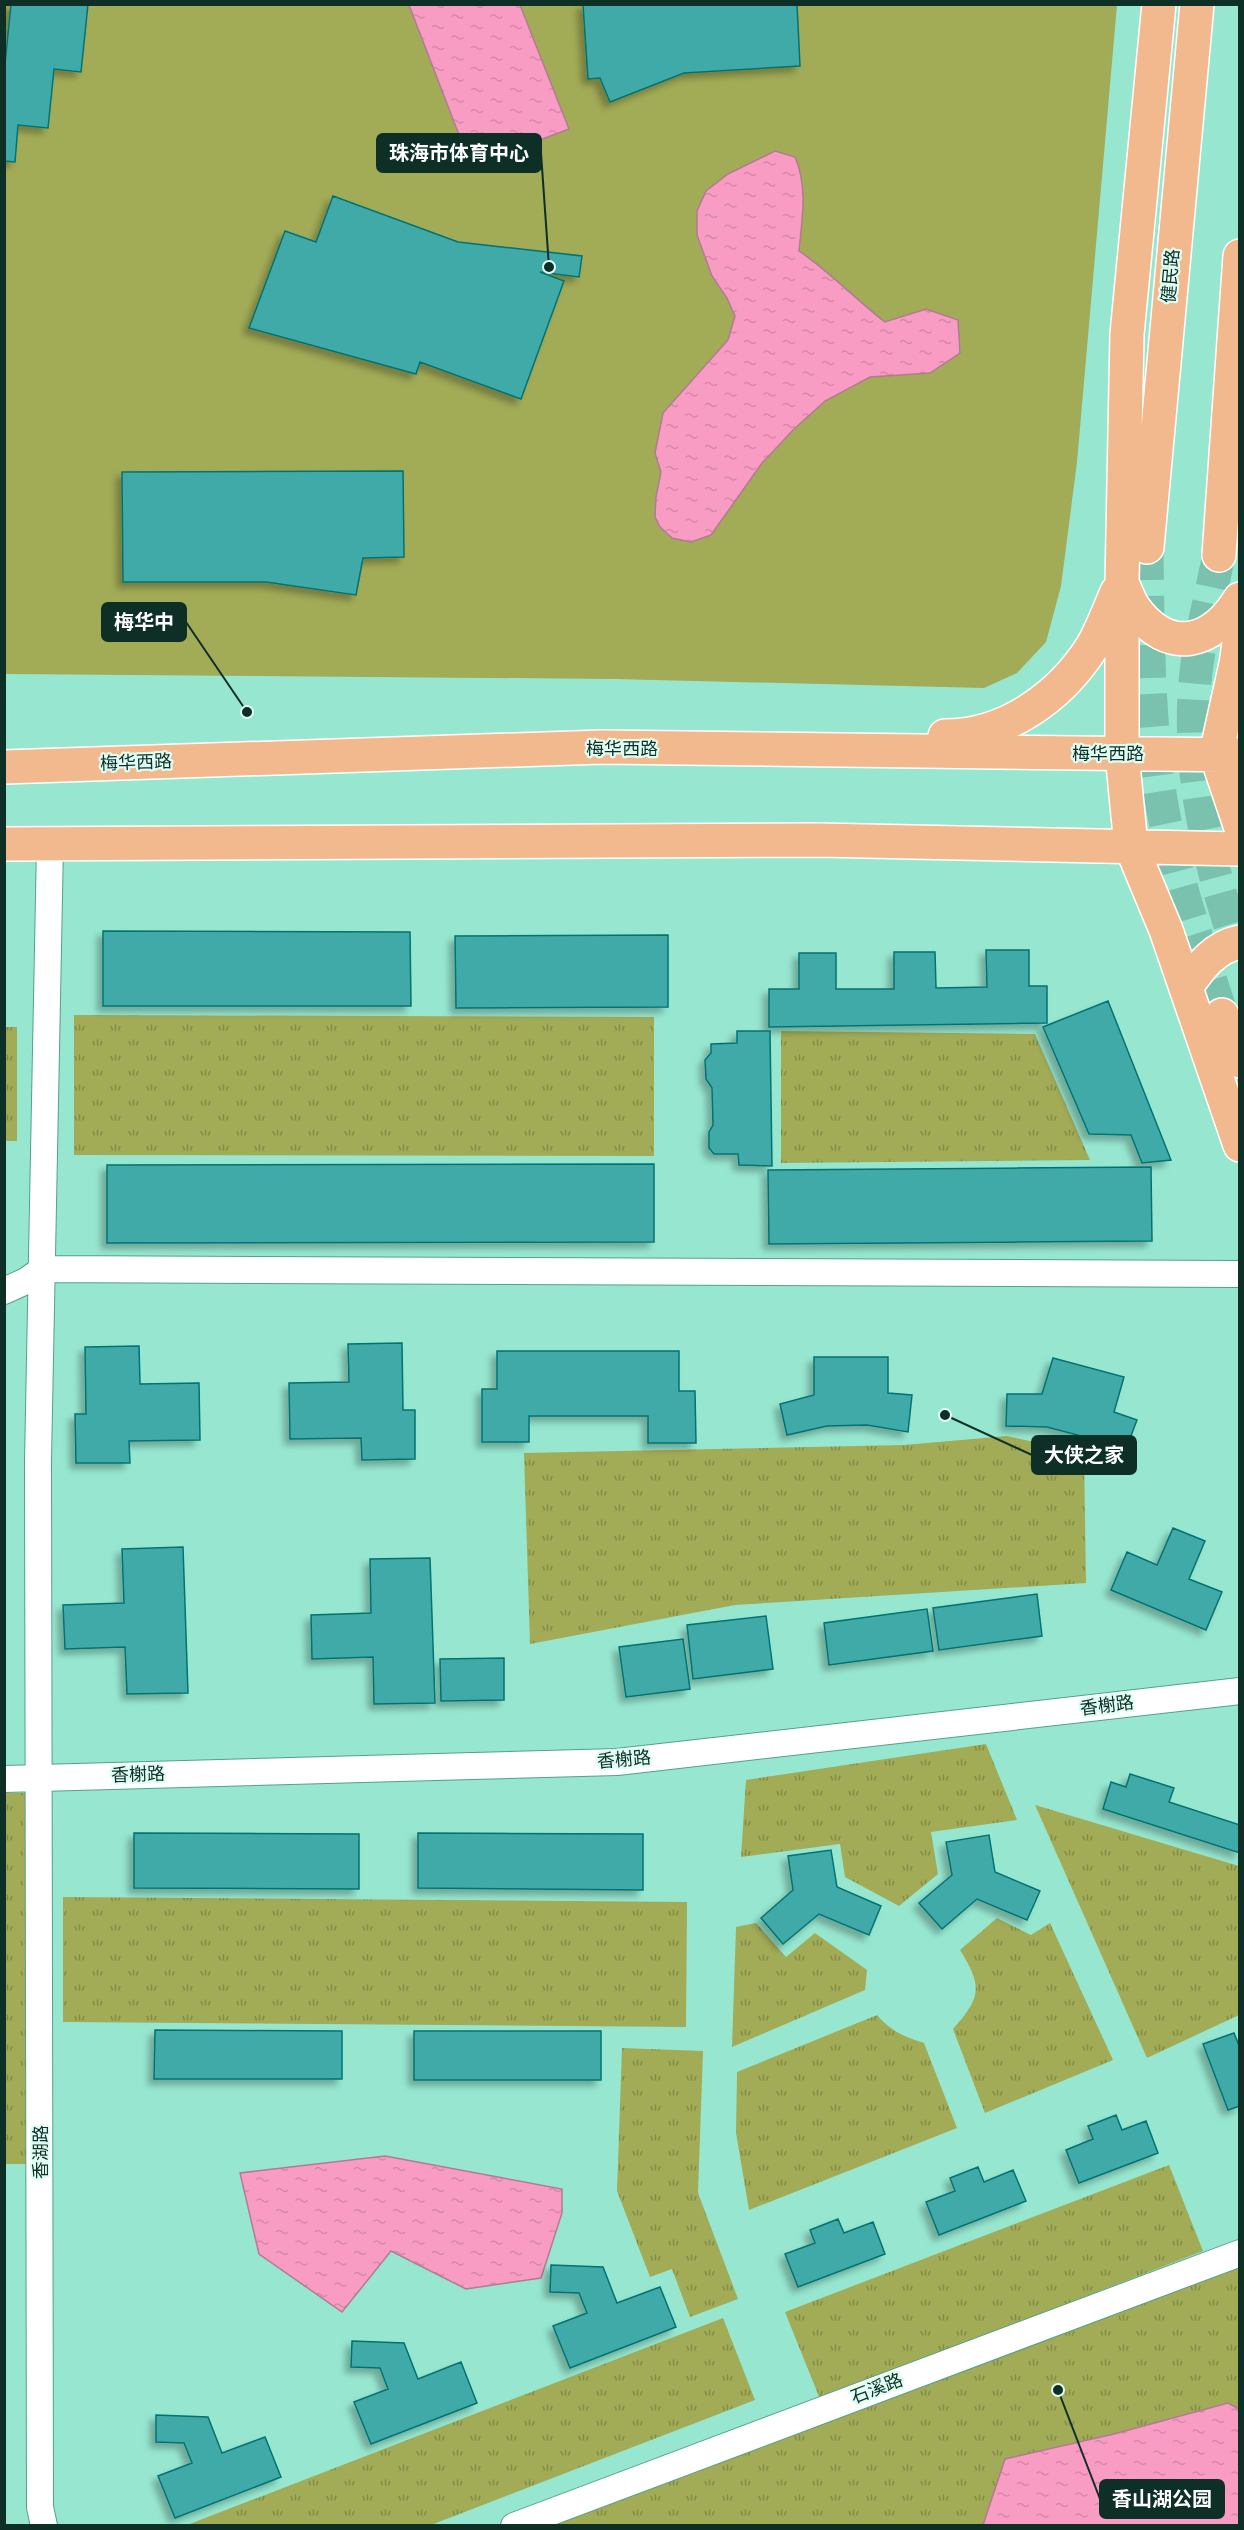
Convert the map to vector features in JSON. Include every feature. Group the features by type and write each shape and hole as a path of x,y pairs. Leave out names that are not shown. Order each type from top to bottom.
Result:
{"main road":[{"path":"1159,4 1128,334 1122,583 1122,754 1131,846 1147,878 1239,1145"},
{"name":"健民路","path":"1147,547 1197,4"},
{"path":"1219,555 1239,256"},
{"path":"1122,583 1134,608 1154,628 1173,637 1190,639 1208,634 1220,624 1239,599"},
{"path":"822,752 891,736 961,736 987,731 1008,723 1054,694 1092,646 1122,583"},
{"path":"1239,636 1228,754 1239,825"},
{"name":"梅华西路","path":"4,766 602,747 822,752 1228,754"},
{"path":"4,844 819,840 1239,849"},
{"path":"1186,987 1213,953 1239,942"},
{"path":"1222,1015 1239,1061"}],"street":[{"name":"香湖路","path":"44,2526 40,2507 38,1461 50,845"},
{"path":"4,1291 26,1281 42,1269 1239,1274"},
{"name":"香榭路","path":"4,1779 617,1762 1239,1691"},
{"name":"石溪路","path":"514,2526 1239,2253"}],"green space":[{"path":"4,5 1117,5 1077,462 1061,586 1046,642 1017,673 984,688 615,679 5,674"},
{"path":"74,1015 654,1017 654,1156 74,1155"},
{"path":"5,1027 17,1027 17,1141 5,1141"},
{"path":"781,1031 1035,1034 1090,1160 781,1163"},
{"path":"1007,1436 1084,1453 1086,1583 735,1605 530,1644 524,1453 904,1445"},
{"path":"986,1744 1017,1820 931,1832 938,1874 899,1906 845,1877 840,1844 741,1857 746,1780"},
{"path":"4,1793 25,1793 29,2164 5,2164"},
{"path":"1035,1805 1239,1866 1239,2015 1147,2058"},
{"path":"63,1897 687,1902 686,2027 63,2022"},
{"path":"997,1918 1031,1935 1050,1923 1113,2060 985,2113 953,2029 974,2000 976,1991 973,1973 960,1950"},
{"path":"756,1923 786,1957 815,1933 867,1970 865,1990 732,2047 736,1927"},
{"path":"877,2015 898,2033 924,2043 957,2128 749,2210 736,2133 737,2072"},
{"path":"622,2048 703,2051 698,2193 738,2299 690,2317 672,2269 650,2277 617,2191"},
{"path":"1169,2165 1203,2251 820,2399 785,2312"},
{"path":"1239,2255 1239,2525 515,2525"},
{"path":"723,2318 755,2400 431,2525 187,2525"}],"water":[{"path":"409,5 520,5 569,129 471,166"},
{"path":"775,151 795,157 802,180 803,203 799,251 885,322 926,309 958,320 960,353 930,373 870,377 825,401 762,463 711,535 691,542 672,538 660,527 655,517 661,472 655,453 663,413 728,340 735,316 727,298 712,276 697,235 697,211 706,191 728,174"},
{"path":"385,2156 562,2189 562,2213 541,2278 466,2289 391,2251 342,2312 259,2254 240,2173"},
{"path":"1228,2403 1239,2409 1239,2525 983,2525 1005,2459 1114,2434"}],"building":[{"path":"11,4 88,4 81,72 54,69 48,128 18,125 15,162 4,161 4,74"},
{"path":"583,4 797,4 800,66 684,73 610,102 600,78 588,79"},
{"path":"333,196 458,242 582,256 579,277 540,272 564,281 521,399 420,362 416,374 249,328 285,231 316,242"},
{"path":"403,471 404,557 363,558 356,595 266,582 123,582 122,472"},
{"path":"103,931 410,932 411,1006 103,1006"},
{"path":"668,935 668,1007 456,1008 455,936"},
{"path":"986,950 1029,950 1029,986 1047,986 1047,1023 769,1027 769,989 799,989 799,953 836,953 836,989 894,989 894,952 935,952 936,988 987,987"},
{"path":"1108,1001 1171,1160 1142,1163 1131,1135 1089,1134 1043,1027"},
{"path":"737,1031 770,1031 772,1166 739,1165 738,1154 714,1154 709,1148 709,1132 713,1125 712,1088 706,1079 705,1060 711,1053 711,1044 737,1043"},
{"path":"654,1164 654,1242 107,1243 107,1165"},
{"path":"1151,1167 1152,1241 769,1244 768,1170"},
{"path":"402,1343 403,1410 415,1410 415,1459 362,1460 361,1438 290,1439 289,1383 349,1382 348,1344"},
{"path":"139,1346 140,1384 199,1383 200,1440 129,1441 130,1463 76,1463 75,1414 86,1414 85,1347"},
{"path":"497,1351 679,1351 679,1391 695,1391 696,1443 648,1443 648,1416 529,1416 529,1442 482,1442 482,1389 497,1389"},
{"path":"814,1357 888,1357 888,1393 912,1395 908,1432 867,1425 827,1426 787,1435 780,1404 814,1395"},
{"path":"1053,1358 1124,1377 1114,1412 1137,1420 1124,1454 1085,1437 1047,1427 1006,1426 1007,1394 1042,1394"},
{"path":"1173,1528 1205,1541 1189,1579 1222,1592 1206,1630 1111,1590 1127,1552 1157,1565"},
{"path":"183,1547 188,1693 127,1694 125,1647 65,1649 63,1605 124,1603 122,1549"},
{"path":"430,1558 435,1703 374,1704 373,1657 312,1659 311,1615 371,1613 370,1559"},
{"path":"1037,1594 1042,1636 939,1650 933,1608"},
{"path":"927,1609 933,1651 829,1665 824,1623"},
{"path":"766,1616 773,1669 693,1679 687,1625"},
{"path":"683,1639 690,1689 626,1697 619,1647"},
{"path":"504,1658 504,1700 441,1701 440,1659"},
{"path":"1130,1774 1174,1788 1169,1802 1240,1825 1240,1853 1103,1809 1111,1782 1126,1787"},
{"path":"134,1833 359,1834 359,1889 134,1888"},
{"path":"418,1833 643,1834 643,1890 418,1888"},
{"path":"989,1835 995,1872 1040,1891 1027,1920 977,1899 942,1929 919,1903 952,1875 946,1842"},
{"path":"831,1850 837,1887 881,1906 869,1935 819,1914 783,1944 761,1918 793,1890 788,1856"},
{"path":"155,2030 342,2031 342,2079 154,2079"},
{"path":"414,2031 601,2031 601,2080 414,2080"},
{"path":"1234,2033 1240,2048 1240,2106 1228,2110 1203,2044"},
{"path":"1116,2115 1122,2130 1146,2121 1158,2153 1079,2183 1066,2150 1093,2139 1088,2126"},
{"path":"978,2167 984,2182 1013,2170 1026,2201 939,2235 926,2202 955,2191 950,2178"},
{"path":"838,2219 844,2233 873,2222 885,2254 798,2287 785,2254 815,2243 810,2230"},
{"path":"551,2265 603,2267 617,2303 660,2287 676,2327 570,2368 553,2326 587,2313 579,2293 550,2292"},
{"path":"352,2341 404,2343 418,2379 461,2362 477,2403 371,2444 354,2402 388,2389 380,2368 351,2367"},
{"path":"156,2415 208,2417 222,2453 265,2437 281,2477 175,2518 158,2476 192,2463 184,2443 156,2442"}],"tunnel":[{"path":"1147,547 1150,688 1157,772 1175,864 1222,1015"},
{"path":"1219,555 1196,672 1193,708 1194,744 1202,816 1218,887 1240,956"}],"place":[{"name":"珠海市体育中心","path":"549,267"},
{"name":"梅华中","path":"247,712"},
{"name":"大侠之家","path":"945,1415"},
{"name":"香山湖公园","path":"1058,2390"}]}
